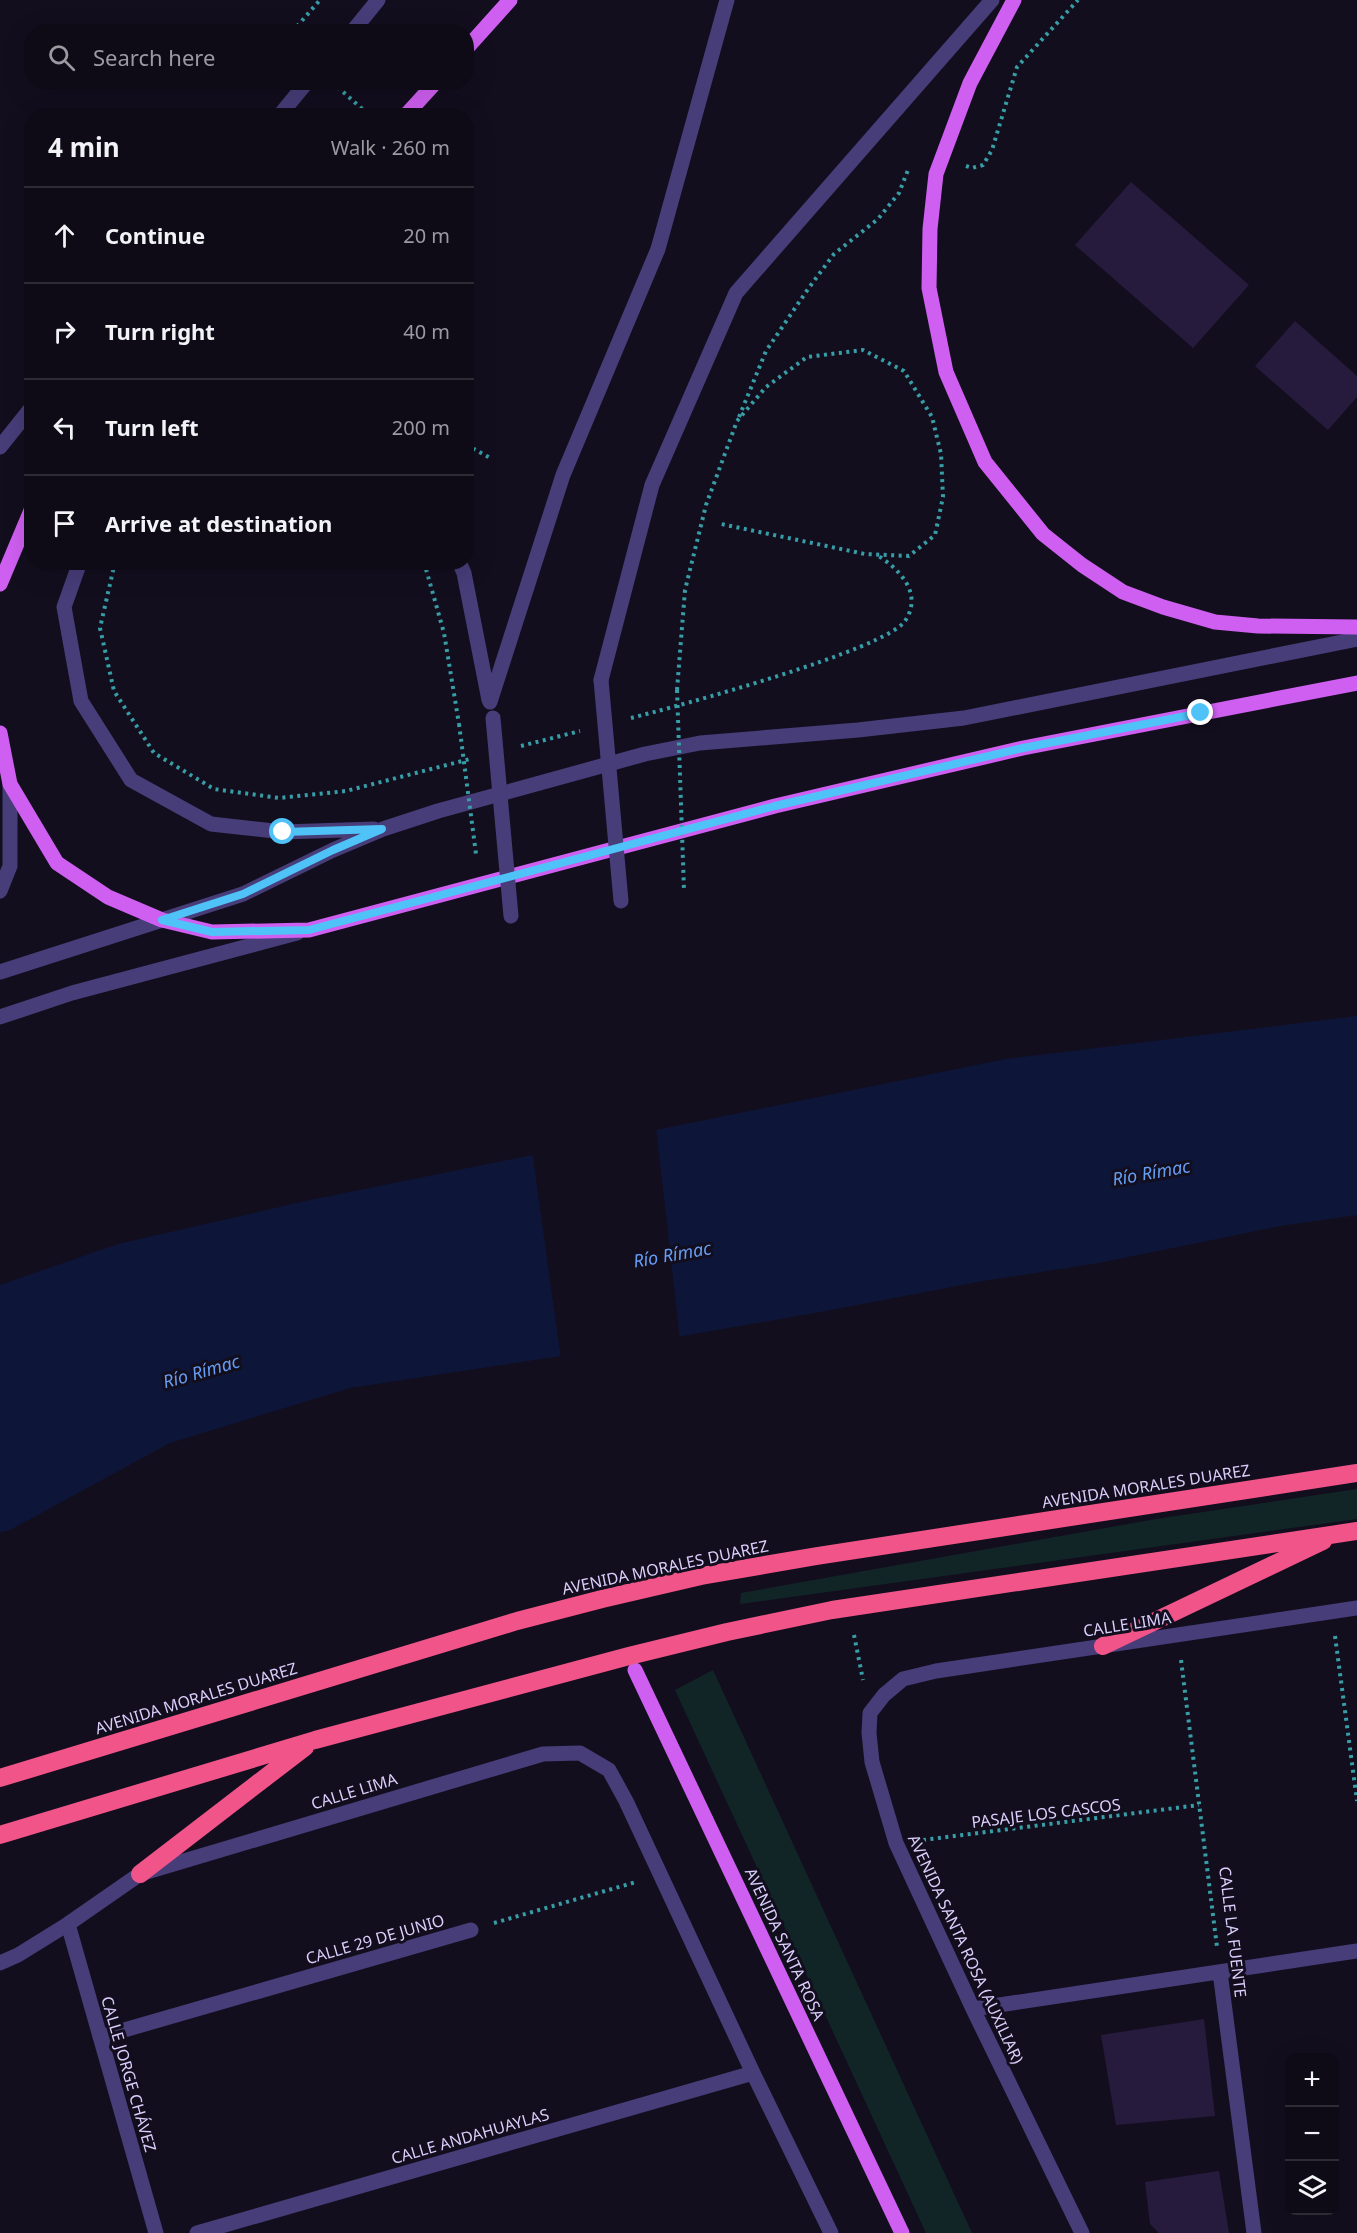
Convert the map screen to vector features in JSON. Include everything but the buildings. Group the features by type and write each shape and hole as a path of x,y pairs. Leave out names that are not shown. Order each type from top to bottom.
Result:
{"highway":[{"name":"AVENIDA MORALES DUAREZ","path":"0,1778 517,1621 668,1584 817,1556 1357,1473"},
{"path":"0,1835 315,1740 727,1632 848,1608 1349,1532"},
{"path":"1103,1646 1349,1532"},
{"path":"140,1874 315,1740"}],"main road":[{"path":"474,40 510,0"},
{"path":"1014,0 970,83 936,174 930,229 929,288 946,372 985,462 1043,534 1082,565 1123,592 1163,607 1215,622 1258,626 1357,627"},
{"path":"412,108 429,90"},
{"path":"0,584 24,527"},
{"path":"0,733 10,784 57,863 108,897 162,920 212,932 309,930 786,803 1023,748 1357,683"},
{"name":"AVENIDA SANTA ROSA","path":"635,1670 902,2233"}],"street":[{"path":"358,24 378,0"},
{"path":"490,702 563,475 658,249 727,0"},
{"path":"621,901 601,680 652,485 736,293 992,0"},
{"path":"286,108 300,90"},
{"path":"0,447 24,417"},
{"path":"77,570 64,607 81,701 131,780 211,824 283,832 382,829"},
{"path":"463,570 493,718 511,916"},
{"path":"0,972 243,894 382,829 438,811 645,754 700,743 847,731 964,718 1357,639"},
{"path":"0,891 10,866 10,784"},
{"path":"0,1017 72,993 309,930"},
{"name":"CALLE LIMA","path":"870,1713 884,1695 903,1679 936,1671 1357,1608"},
{"name":"AVENIDA SANTA ROSA (AUXILIAR)","path":"870,1713 869,1733 872,1762 896,1843 973,2009 1082,2233"},
{"name":"CALLE LIMA","path":"140,1874 543,1754 580,1753 609,1770 660,1875"},
{"path":"0,1963 18,1955 68,1924 140,1874"},
{"path":"660,1875 831,2233"},
{"name":"CALLE JORGE CHÁVEZ","path":"68,1924 156,2233"},
{"name":"CALLE 29 DE JUNIO","path":"100,2037 471,1930"},
{"path":"973,2009 1357,1951"},
{"name":"CALLE LA FUENTE","path":"1220,1972 1254,2233"},
{"name":"CALLE ANDAHUAYLAS","path":"197,2233 753,2073"}],"path":[{"path":"299,24 320,0"},
{"path":"942,159 972,168 983,165 992,150 1017,67 1078,0"},
{"path":"341,90 361,108"},
{"path":"684,890 677,690 685,590 706,505 766,351 834,254 878,219 899,193 909,167"},
{"path":"721,524 865,554 909,556 935,535 943,497 941,454 932,417 904,371 862,350 807,357 766,387 737,421"},
{"path":"474,449 492,459"},
{"path":"426,570 444,633 478,864"},
{"path":"848,1608 870,1713"},
{"path":"1332,1612 1357,1801"},
{"name":"CALLE LA FUENTE","path":"1177,1635 1220,1972"},
{"name":"PASAJE LOS CASCOS","path":"896,1843 1199,1805"},
{"name":"CALLE 29 DE JUNIO","path":"471,1930 660,1875"}],"green space":[{"path":"1357,1489 1357,1519 740,1604 741,1593 1156,1519"},
{"path":"713,1670 972,2233 926,2233 675,1690"}],"water":[{"name":"Río Rímac","path":"1357,1016 1357,1215 1280,1226 1099,1263 983,1281 608,1349 350,1388 170,1443 10,1530 0,1532 0,1285 118,1244 310,1200 1006,1059"}],"pier":[{"path":"656,1127 680,1340 561,1359 532,1151"}],"route":[{"path":"283,832 382,829 243,894 162,920 212,932 309,930 775,806 1023,748 1201,713"}]}
